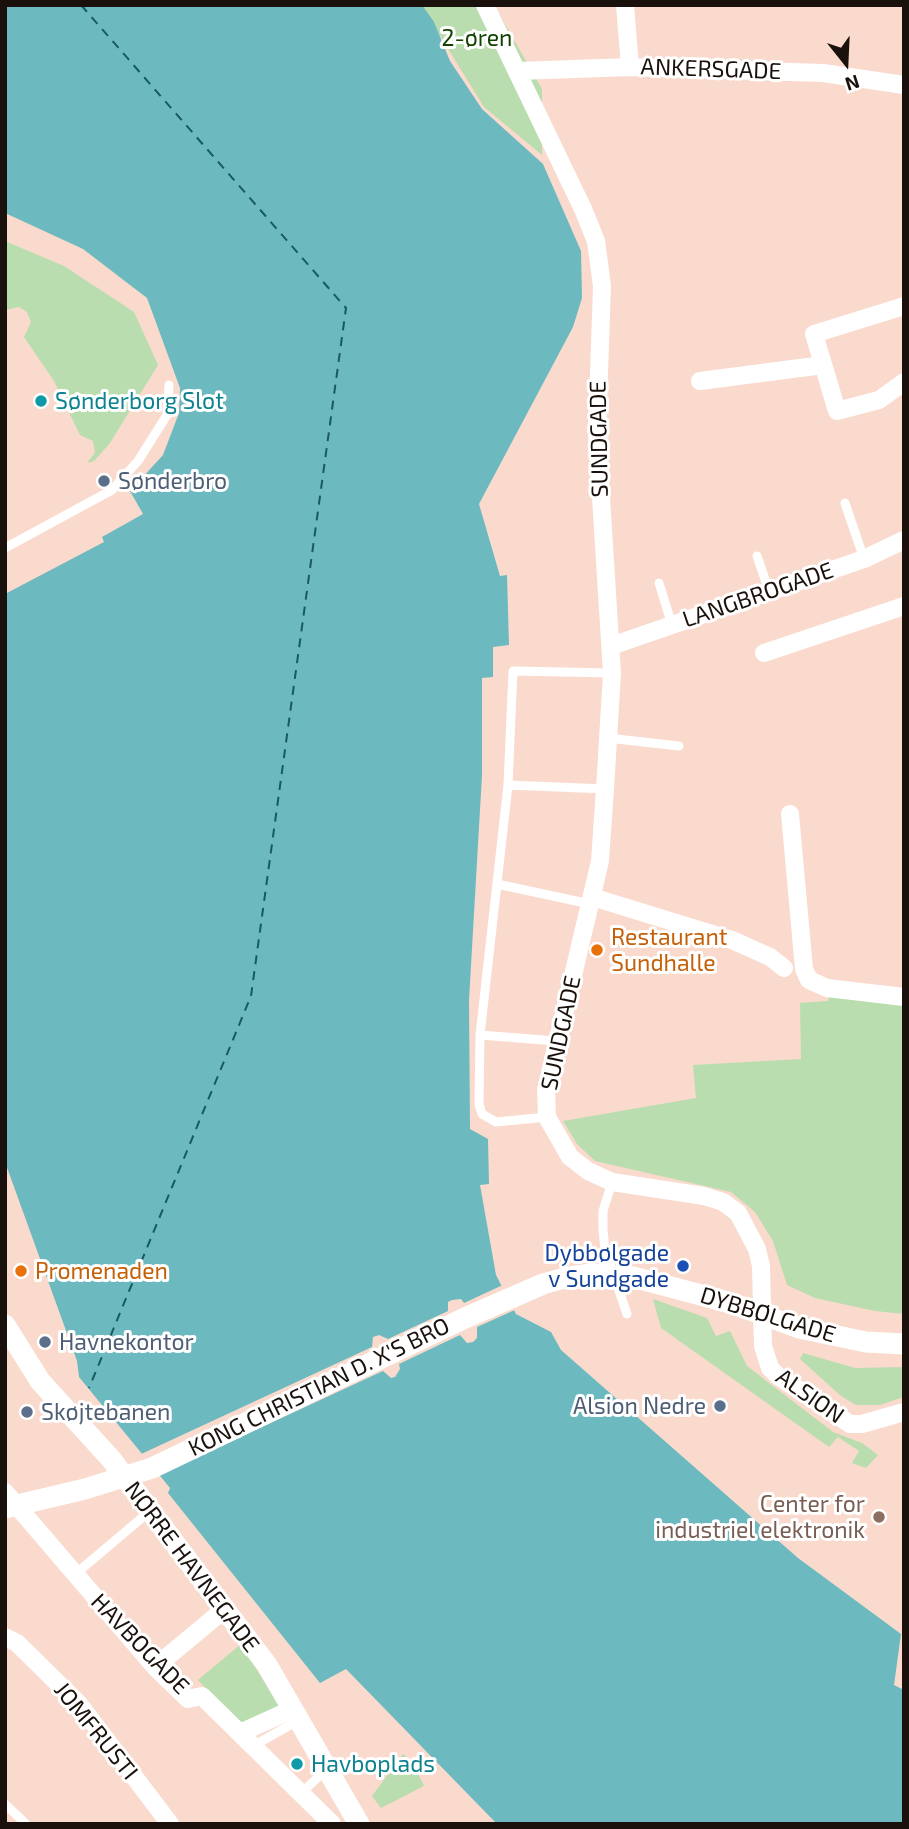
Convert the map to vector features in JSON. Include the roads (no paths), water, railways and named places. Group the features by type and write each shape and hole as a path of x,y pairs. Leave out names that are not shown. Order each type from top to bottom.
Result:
{"street":[{"name":"SUNDGADE","path":"485,5 596,241 602,286 597,458 612,673 605,789 600,861 556,1041 546,1090 547,1116 570,1157 588,1171 612,1182 704,1196 723,1202 738,1213 757,1249 764,1314"},
{"path":"625,5 630,67"},
{"name":"ANKERSGADE","path":"517,71 630,67 823,73 904,85"},
{"path":"904,306 814,334 837,411 878,400 904,382"},
{"path":"700,381 824,365"},
{"name":"LANGBROGADE","path":"611,646 864,559 904,540"},
{"path":"764,653 904,606"},
{"path":"790,814 804,969 809,980 827,988 904,997"},
{"path":"591,900 732,940 770,957 784,968"},
{"name":"KONG CHRISTIAN D. X'S BRO","path":"5,1508 85,1489 152,1468 394,1350 543,1284 592,1274 634,1277"},
{"name":"DYBBØLGADE","path":"634,1277 835,1337 866,1342 904,1343"},
{"name":"ALSION","path":"764,1314 765,1359 778,1376 850,1424 862,1424 904,1412"},
{"name":"NØRRE HAVNEGADE","path":"5,1325 40,1381 111,1459 267,1665 359,1824"},
{"name":"HAVBOGADE","path":"5,1492 155,1667 188,1699 202,1696 332,1824"},
{"path":"155,1667 226,1608"},
{"name":"JOMFRUSTI","path":"11,1640 79,1704 170,1824"},
{"path":"240,1733 296,1714"}],"lane":[{"path":"5,548 112,490 138,461 167,415 169,385"},
{"path":"845,503 864,559"},
{"path":"757,555 769,591"},
{"path":"659,583 673,625"},
{"path":"547,1116 496,1122 482,1114 480,1035 508,785 513,671 612,673"},
{"path":"608,738 679,746"},
{"path":"508,785 605,789"},
{"path":"497,884 591,900"},
{"path":"480,1035 556,1041"},
{"path":"612,1182 604,1211 604,1240 627,1314"},
{"path":"76,1572 150,1511"},
{"path":"253,1746 296,1714"},
{"path":"300,1794 327,1769"},
{"path":"5,1804 26,1824"}],"water":[{"path":"5,5 422,5 434,22 450,61 482,109 543,164 581,251 582,298 573,327 479,504 500,576 507,575 509,645 493,647 493,677 482,678 482,775 469,1000 470,1129 488,1139 489,1184 480,1185 496,1275 516,1314 551,1332 561,1350 798,1558 901,1634 894,1685 904,1690 904,1824 497,1824 346,1669 320,1683 168,1493 170,1488 79,1377 77,1361 5,1162 5,594 104,542 102,537 143,514 130,491 163,455 179,413 180,388 147,298 83,249 5,213"}],"place":[{"name":"Sønderborg Slot","path":"41,401"},
{"name":"Sønderbro","path":"104,481"},
{"name":"Restaurant Sundhalle","path":"597,950"},
{"name":"Dybbølgade v Sundgade","path":"683,1266"},
{"name":"Promenaden","path":"21,1271"},
{"name":"Havnekontor","path":"45,1342"},
{"name":"Alsion Nedre","path":"720,1406"},
{"name":"Skøjtebanen","path":"27,1412"},
{"name":"Center for industriel elektronik","path":"879,1517"},
{"name":"Havboplads","path":"297,1764"}],"park label":[{"name":"2-øren","path":"477,38"}]}
